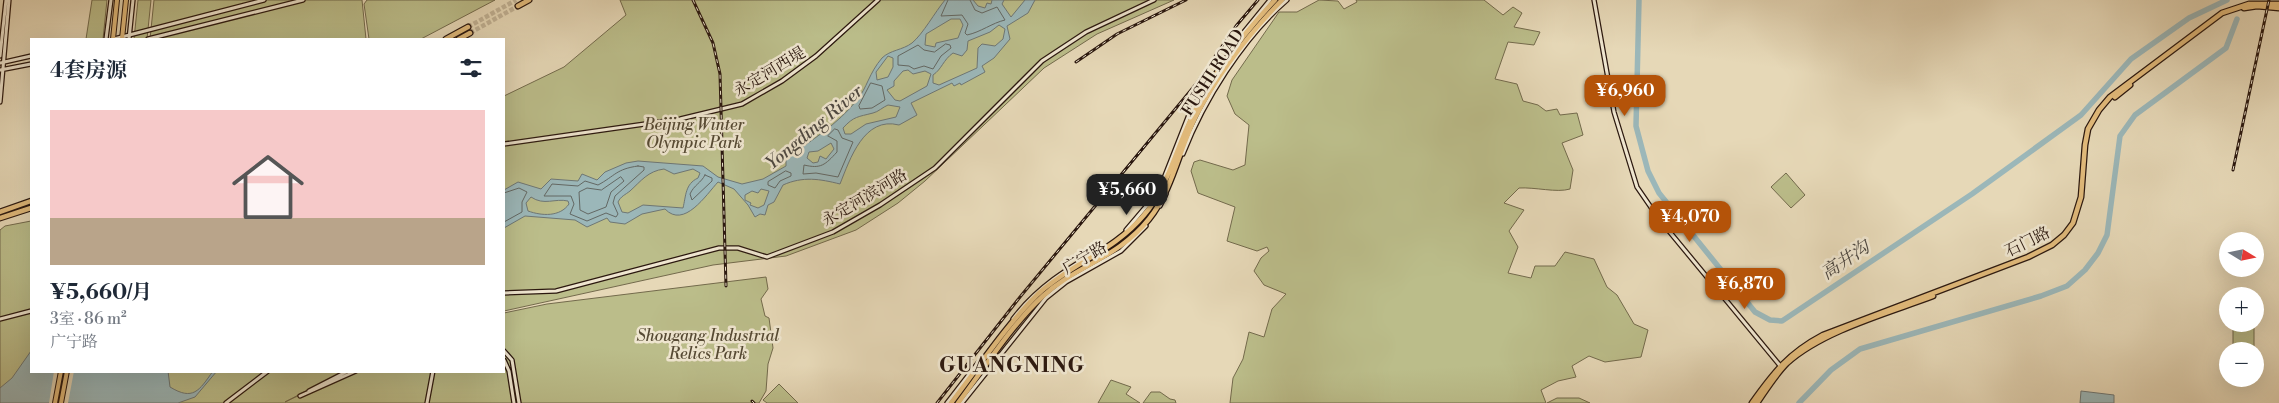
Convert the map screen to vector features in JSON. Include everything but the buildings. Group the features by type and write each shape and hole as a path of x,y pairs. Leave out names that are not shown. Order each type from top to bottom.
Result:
{"highway":[{"path":"518,6 529,0"},
{"name":"FUSHI ROAD","path":"951,403 1025,308 1039,294 1060,276 1114,245 1145,214 1162,187 1182,136 1209,84 1256,20 1275,0"},
{"name":"FUSHI ROAD","path":"958,403 1028,311 1043,296 1064,280 1119,249 1150,218 1161,200 1186,137 1205,101 1260,23 1282,0"},
{"name":"石门路","path":"1752,403 1781,367 1807,344 1823,335 2028,257 2052,245 2067,232 2078,212 2086,137 2091,123 2104,103 2175,46 2222,13 2249,4 2279,4"},
{"name":"石门路","path":"1757,403 1781,367 1810,346 1838,332 2026,260 2058,244 2070,232 2080,213 2084,198 2089,134 2106,105 2216,20 2247,7 2279,8"},
{"path":"448,38 468,27"},
{"path":"461,38 470,33"},
{"path":"0,212 30,201"},
{"path":"0,218 30,208"}],"main road":[{"path":"113,38 117,0"},
{"path":"122,38 126,0"},
{"path":"55,403 61,373"},
{"path":"62,403 67,373"}],"street":[{"path":"0,56 8,0"},
{"path":"0,102 8,0"},
{"path":"106,38 111,0"},
{"path":"130,37 133,0"},
{"path":"122,38 264,0"},
{"path":"152,38 303,0"},
{"name":"永定河西堤","path":"505,144 680,119 742,104 782,81 816,56 878,0"},
{"name":"永定河滨河路","path":"505,293 556,291 719,248 738,248 767,257 833,232 880,205 935,168 1042,61 1086,32 1154,0"},
{"name":"广宁路","path":"947,403 1023,306 1037,291 1058,274 1110,243 1142,214 1160,188 1190,112 1253,19 1270,0"},
{"name":"广宁路","path":"962,403 1046,298 1066,282 1121,251 1152,219 1164,201 1189,138 1216,88 1262,25 1287,0"},
{"path":"1594,0 1614,112 1637,187 1659,219 1781,367"},
{"path":"0,63 30,56"},
{"path":"0,70 30,64"},
{"path":"0,319 30,312"},
{"path":"505,352 512,360 519,403"},
{"path":"505,362 509,371 514,403"},
{"path":"226,403 265,373"},
{"path":"344,373 300,396 352,373"},
{"path":"427,403 433,373"}],"green space":[{"path":"92,0 107,0 103,38 86,38"},
{"path":"138,0 151,0 147,38 134,38"},
{"path":"154,0 362,0 366,38 150,38"},
{"path":"367,0 495,0 423,38 369,38 364,4"},
{"name":"Beijing Winter Olympic Park","path":"620,0 1174,0 1097,34 1044,68 925,181 898,203 856,230 786,256 713,265 505,311 505,96 564,67 626,15"},
{"path":"1319,0 1338,1 1344,9 1357,2 1356,0 1484,0 1503,15 1513,7 1522,13 1514,27 1540,32 1534,45 1508,42 1495,79 1517,84 1523,101 1538,105 1546,111 1557,109 1560,115 1577,113 1583,135 1562,143 1573,170 1570,189 1519,188 1504,203 1524,210 1509,231 1518,247 1508,273 1531,278 1535,266 1555,266 1565,252 1594,259 1607,287 1617,295 1634,324 1648,330 1641,357 1605,362 1589,356 1572,366 1576,377 1558,381 1541,390 1546,403 1230,403 1233,378 1243,359 1249,332 1264,337 1272,309 1286,294 1264,285 1254,271 1261,258 1269,251 1267,247 1257,251 1227,241 1235,207 1198,193 1191,171 1194,162 1200,160 1233,170 1245,165 1249,125 1235,114 1227,96 1232,80 1279,12 1297,12"},
{"path":"1786,173 1805,195 1791,208 1771,187"},
{"name":"Shougang Industrial Relics Park","path":"30,221 30,373 340,373 285,402 347,373 505,373 505,313 547,304 766,277 768,289 761,299 765,316 769,318 773,348 768,364 766,391 759,403 0,403 0,230 5,226"},
{"path":"2233,332 2254,332 2254,342 2233,342"},
{"path":"1111,380 1131,387 1126,394 1140,403 1098,403"},
{"path":"779,384 798,403 767,403 763,400"},
{"path":"1151,392 1160,392 1175,400 1176,403 1143,403"},
{"path":"1557,398 1579,398 1590,403 1547,403"}],"water":[{"path":"945,0 973,0 978,6 985,8 987,3 991,4 992,0 1004,0 1002,4 1011,17 1025,0 1035,0 1028,13 1007,26 1010,39 994,58 982,66 985,72 961,85 960,83 954,86 952,83 911,103 917,115 899,125 887,124 876,127 868,133 854,152 840,184 811,179 790,182 783,185 774,202 768,205 765,215 760,214 755,217 748,205 734,189 718,182 701,202 687,213 680,215 672,214 665,209 642,214 625,224 610,222 607,218 587,227 575,220 525,216 505,227 505,189 518,182 541,189 551,179 578,181 582,174 597,180 605,172 626,163 638,161 703,166 718,177 742,184 763,179 786,166 786,158 824,132 850,109 882,58 912,43","holes":["951,19 960,19 963,25 958,38 936,43 935,47 925,45 926,34","999,25 1005,29 1003,39 995,46 982,44 978,48 977,68 939,85 933,83 933,75 953,53 962,56 967,50 968,41 990,32","888,56 893,58 893,67 888,77 877,80 876,72","908,70 913,74 925,71 931,74 927,86 900,101 895,100 887,90 894,86 894,81 903,71","888,105 900,107 896,117 866,124 851,134 845,134 843,128 850,121","831,143 834,149 826,159 820,156 818,162 813,163 807,158 809,152 818,151","664,169 674,174 693,169 700,173 698,178 688,187 683,208 643,205 628,213 622,212 618,202 620,198 645,177","761,189 769,191 764,205 758,208 750,205 751,203 745,200 745,195 752,191 758,193","531,197 540,201 563,200 568,201 569,204 556,213 545,214 528,211 526,203"]},
{"path":"30,352 30,373 168,373 170,387 184,393 195,392 204,384 212,373 215,373 195,397 178,403 0,403 0,388 12,378"},
{"path":"2081,391 2114,395 2114,403 2080,403"}],"pier":[{"path":"54,373 74,373 68,403 49,403"}],"waterway":[{"name":"高井沟","path":"1639,0 1636,126 1648,171 1659,193 1755,312 1770,320 1782,321 1972,194 2081,115 2131,59 2189,18 2227,0"},
{"path":"1799,403 1831,370 1860,349 2041,296 2067,286 2085,270 2098,253 2107,235 2120,136 2135,115 2226,48 2237,19"}],"tunnel":[{"path":"468,27 516,0"},
{"path":"470,33 518,6"}],"railway":[{"path":"693,0 713,43 720,74 726,286"},
{"path":"1076,62 1117,34 1186,0"},
{"path":"937,403 1020,297 1196,84 1236,26 1258,0"},
{"path":"2233,170 2269,0"}],"district":[{"name":"GUANGNING","path":"1012,365"}],"water label":[{"name":"Yongding River","path":"814,127"}]}
